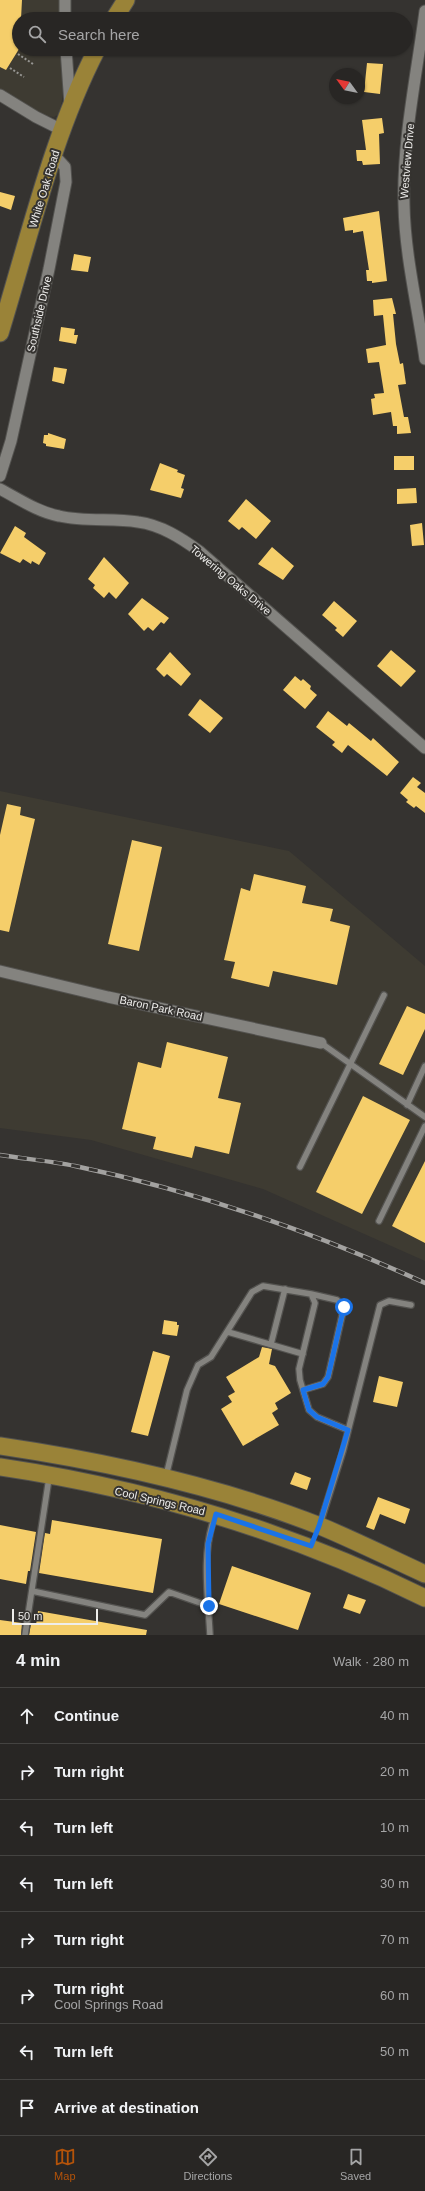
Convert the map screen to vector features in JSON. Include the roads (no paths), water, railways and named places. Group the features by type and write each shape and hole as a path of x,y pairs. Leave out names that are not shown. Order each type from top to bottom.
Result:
{"main road":[{"path":"118,12 126,0"},
{"name":"White Oak Road","path":"0,333 70,105 94,56"},
{"name":"Cool Springs Road","path":"0,1446 52,1454 166,1478 224,1494 319,1526 425,1574"},
{"path":"49,1475 52,1454"},
{"name":"Cool Springs Road","path":"0,1467 49,1475 216,1514 311,1546 425,1598"},
{"path":"311,1546 319,1526"}],"street":[{"path":"65,0 65,12"},
{"name":"Westview Drive","path":"425,11 405,164 404,205 406,239 425,359"},
{"path":"66,56 70,105"},
{"path":"0,95 62,130"},
{"name":"Southside Drive","path":"0,476 11,441 46,284 66,182 65,167 54,154"},
{"name":"Towering Oaks Drive","path":"0,489 44,512 57,516 79,520 139,522 164,529 181,538 204,555 425,748"},
{"name":"Baron Park Road","path":"0,971 108,997 322,1043"}],"lane":[{"path":"300,1168 352,1065 384,995"},
{"path":"322,1043 425,1117"},
{"path":"407,1105 425,1066"},
{"path":"379,1221 425,1126"},
{"path":"166,1478 187,1390 198,1365 211,1357 252,1292 263,1286 337,1300 344,1307 328,1377 323,1384 303,1390"},
{"path":"271,1344 285,1289"},
{"path":"311,1294 315,1303 299,1369 303,1390 309,1410 317,1417 348,1430"},
{"path":"319,1526 348,1430 380,1305 389,1300 411,1306"},
{"path":"228,1332 303,1354"},
{"path":"25,1635 49,1475"},
{"path":"210,1635 208,1544 216,1514"},
{"path":"32,1590 145,1614 169,1592 209,1606"}],"railway":[{"path":"0,1155 75,1166 120,1176 209,1201 297,1230 383,1264 425,1283"}]}
